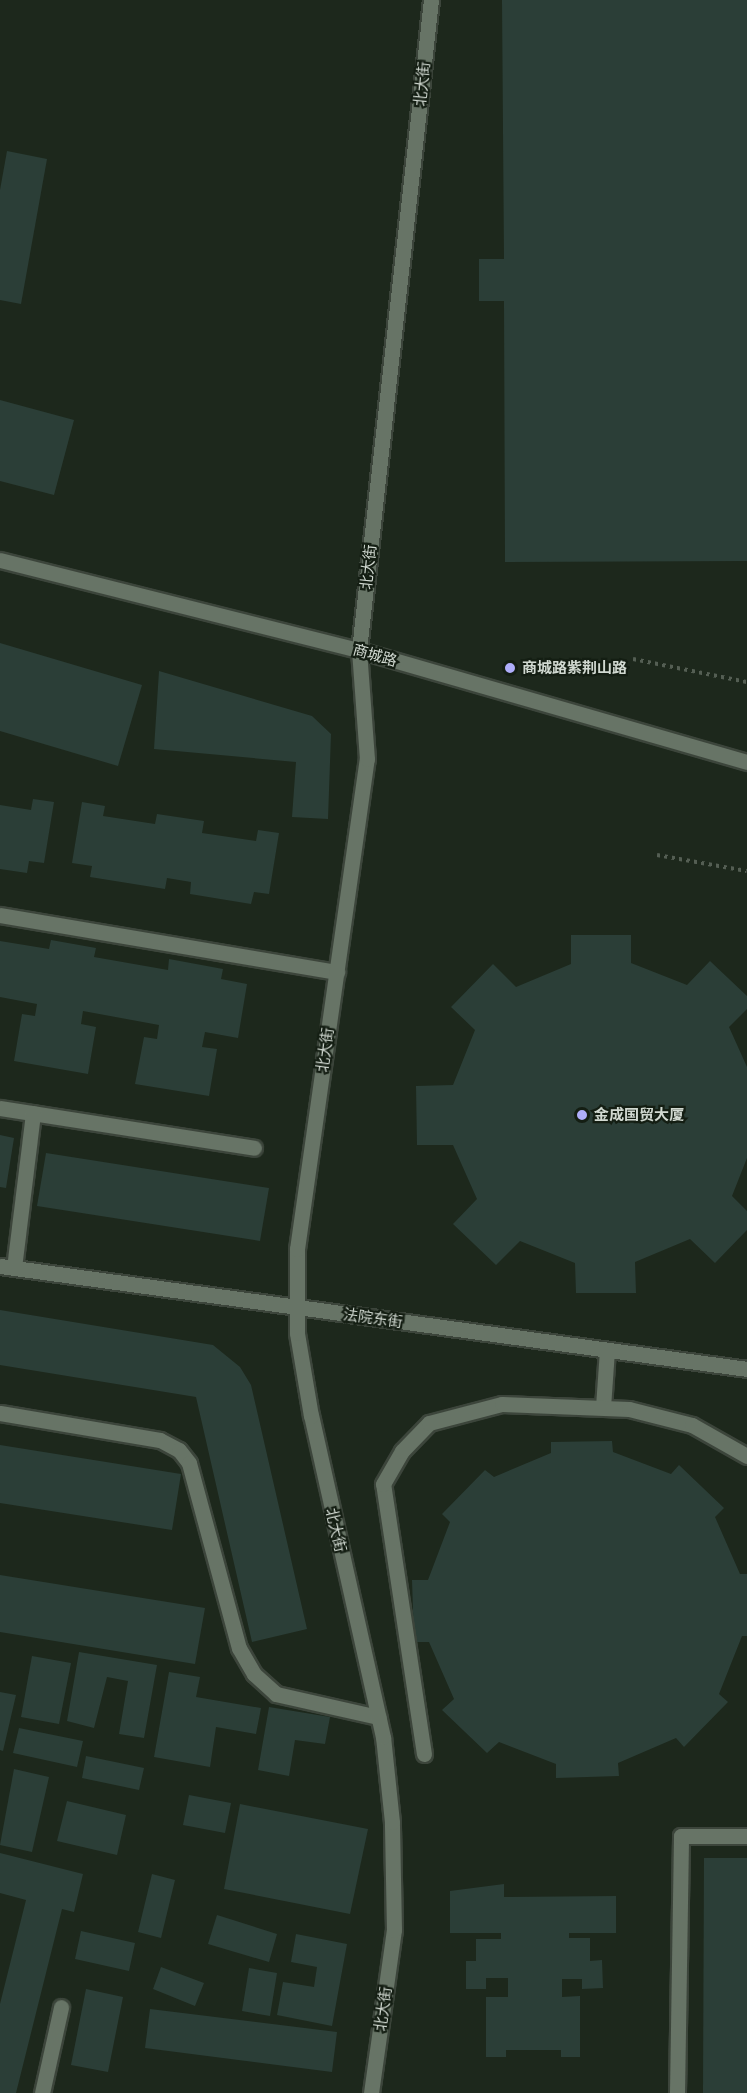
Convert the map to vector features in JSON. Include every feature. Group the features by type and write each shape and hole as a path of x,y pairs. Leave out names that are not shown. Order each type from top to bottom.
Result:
{"street":[{"name":"北大街","path":"372,2093 394,1910 392,1822 378,1718 311,1416 297,1308 297,1249 367,759 359,650 431,0"},
{"name":"商城路","path":"0,560 359,650 747,762"},
{"path":"0,915 337,972"},
{"path":"0,1108 254,1148"},
{"path":"7,1267 33,1113"},
{"name":"法院东街","path":"7,1267 747,1369"},
{"path":"603,1407 608,1350"},
{"path":"424,1754 383,1484 402,1451 429,1423 468,1409 502,1404 603,1407 692,1425 747,1456"},
{"path":"0,1413 160,1440 179,1450 189,1463 239,1648 254,1674 276,1694 378,1718"},
{"path":"678,2093 681,1836 747,1836"},
{"path":"42,2093 61,2007"}],"path":[{"path":"633,659 747,682"},
{"path":"657,855 747,871"}],"building":[{"path":"502,0 747,0 747,561 505,562 504,301 479,301 479,259 504,259"},
{"path":"7,151 47,159 21,304 0,300 0,190"},
{"path":"0,400 74,420 54,495 0,481"},
{"path":"0,643 142,685 118,766 0,731"},
{"path":"159,671 312,716 331,734 328,819 292,817 296,762 154,749"},
{"path":"33,799 54,802 44,863 29,861 27,873 0,869 0,805 31,810"},
{"path":"82,802 105,806 103,816 155,824 157,814 204,821 202,833 256,841 258,830 279,833 269,894 254,892 251,904 190,894 191,882 167,878 165,889 90,877 92,866 72,863"},
{"name":"金成国贸大厦","path":"571,935 631,935 631,963 687,985 710,961 747,996 747,1009 729,1027 747,1067 747,1158 732,1196 747,1211 747,1230 715,1263 690,1239 635,1262 636,1293 576,1293 575,1263 520,1241 496,1265 453,1224 477,1199 453,1145 417,1145 416,1086 453,1085 475,1030 451,1007 493,964 516,987 571,964"},
{"path":"51,940 96,948 94,957 168,970 169,959 223,969 221,979 247,984 238,1038 205,1032 202,1047 217,1049 209,1096 135,1084 144,1037 157,1039 159,1025 83,1011 81,1024 96,1027 88,1074 14,1061 22,1014 35,1016 37,1004 0,997 0,941 49,949"},
{"path":"0,1135 14,1138 6,1188 0,1187"},
{"path":"46,1153 269,1188 260,1241 37,1206"},
{"path":"0,1310 213,1345 240,1367 251,1385 307,1629 252,1642 196,1397 0,1365"},
{"path":"612,1441 613,1452 671,1474 679,1465 724,1508 715,1517 740,1574 747,1574 747,1636 742,1636 719,1694 728,1702 684,1747 676,1738 618,1763 619,1776 556,1778 556,1764 499,1742 487,1753 442,1710 454,1699 429,1642 414,1642 412,1580 428,1580 450,1522 442,1514 485,1470 494,1477 551,1453 551,1442"},
{"path":"0,1445 181,1474 172,1530 0,1503"},
{"path":"0,1575 205,1608 195,1664 0,1632"},
{"path":"79,1652 157,1665 144,1738 119,1734 128,1681 107,1677 94,1728 67,1721"},
{"path":"32,1656 71,1663 59,1724 21,1717"},
{"path":"169,1672 200,1677 196,1697 261,1708 256,1734 216,1727 210,1767 154,1757"},
{"path":"0,1692 16,1695 3,1751 0,1750"},
{"path":"269,1707 330,1717 325,1744 295,1740 289,1776 258,1770"},
{"path":"19,1728 83,1741 77,1767 13,1753"},
{"path":"86,1756 144,1768 139,1790 82,1778"},
{"path":"14,1769 49,1777 32,1852 0,1845"},
{"path":"189,1795 231,1803 225,1833 183,1825"},
{"path":"67,1801 126,1815 117,1855 57,1841"},
{"path":"240,1804 368,1829 350,1914 224,1889"},
{"path":"0,1853 83,1874 74,1912 62,1909 16,2093 0,2093 0,2004 26,1900 0,1893"},
{"path":"704,1858 747,1858 747,2093 703,2093"},
{"path":"152,1874 175,1880 161,1938 138,1932"},
{"path":"504,1884 504,1897 616,1896 616,1933 569,1933 569,1938 590,1938 590,1961 602,1960 603,1988 582,1989 582,1979 562,1979 562,1997 580,1996 580,2057 561,2057 561,2050 506,2050 506,2057 486,2057 486,1997 508,1997 508,1978 486,1978 486,1989 466,1989 466,1961 476,1961 476,1939 501,1939 501,1933 450,1933 450,1891"},
{"path":"217,1915 277,1934 269,1962 208,1944"},
{"path":"81,1931 135,1943 129,1971 75,1959"},
{"path":"296,1934 347,1944 332,2026 277,2015 283,1982 314,1987 317,1967 291,1962"},
{"path":"161,1967 204,1983 195,2006 153,1989"},
{"path":"249,1968 277,1973 270,2016 242,2011"},
{"path":"86,1989 123,1997 108,2072 71,2065"},
{"path":"150,2009 337,2032 332,2072 145,2048"}],"place":[{"name":"商城路紫荆山路","path":"510,668"},
{"name":"金成国贸大厦","path":"582,1115"}]}
